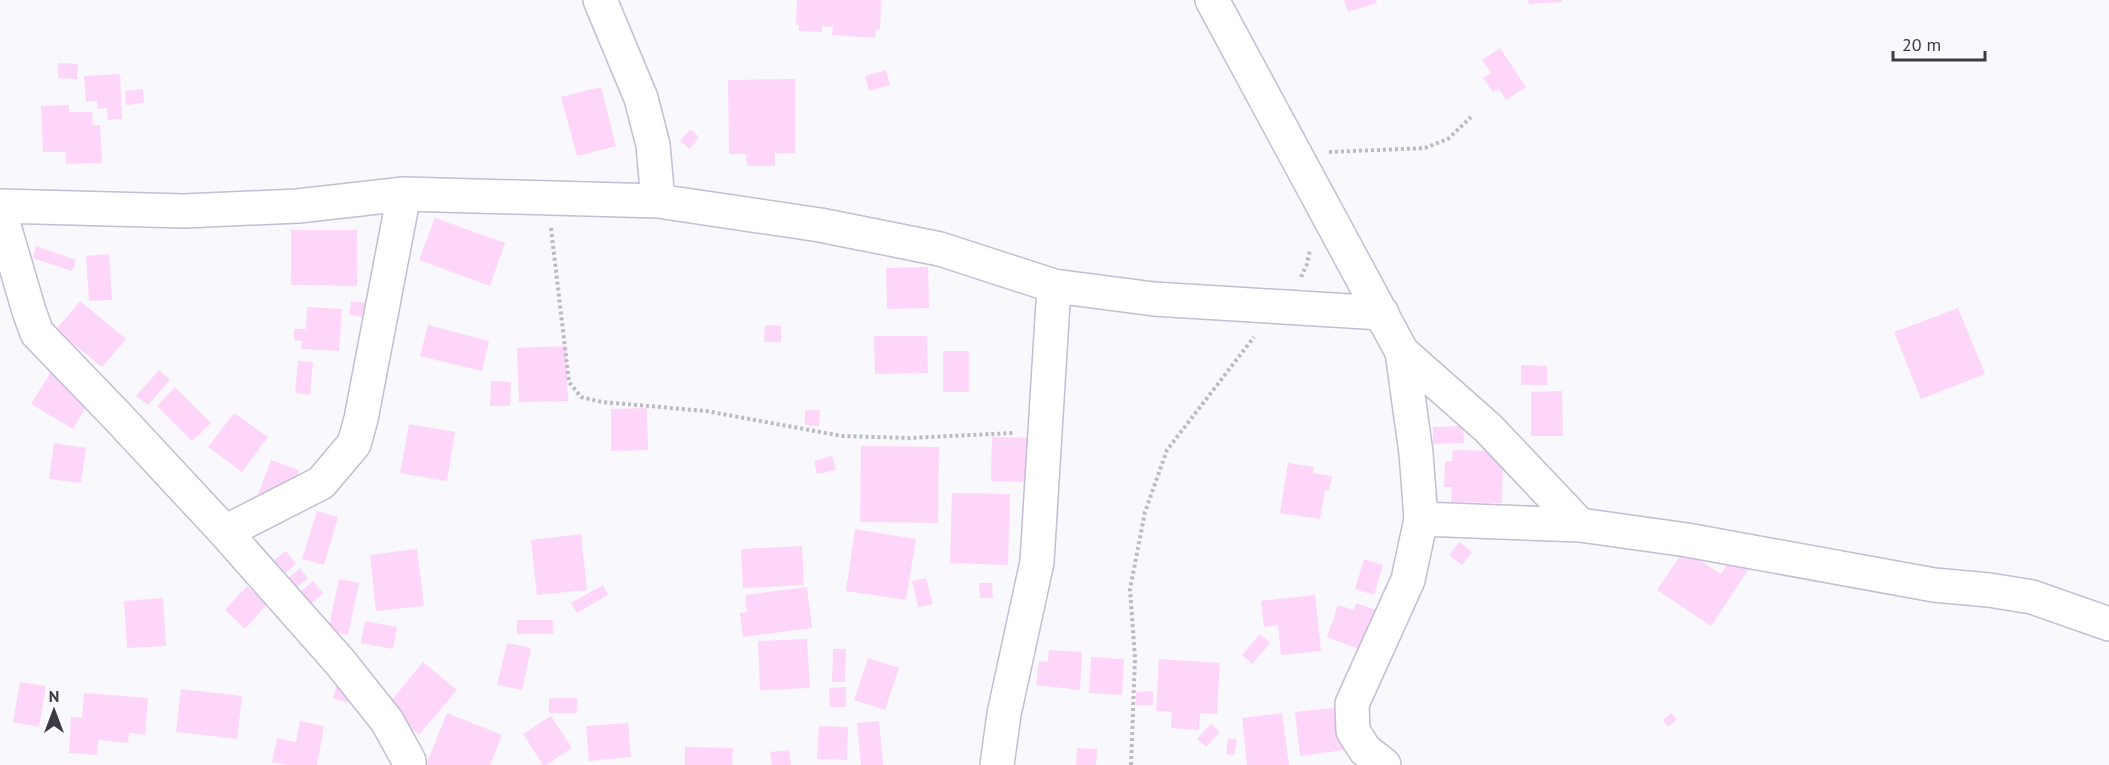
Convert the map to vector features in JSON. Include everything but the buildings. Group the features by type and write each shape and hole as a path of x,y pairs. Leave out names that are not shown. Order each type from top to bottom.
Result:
{"street":[{"path":"600,0 641,98 653,145 658,201"},
{"path":"1212,0 1402,352 1416,453 1421,519 1408,580 1352,704 1353,731 1365,750 1384,765"},
{"path":"0,206 184,211 298,206 404,194 658,201 820,225 940,249 1054,286 1154,299 1382,313"},
{"path":"225,532 321,483 354,444 361,419 404,194"},
{"path":"0,212 37,333 225,532 347,670 387,721 409,765"},
{"path":"997,765 1004,714 1038,562 1054,286"},
{"path":"1402,352 1488,428 1580,525"},
{"path":"1421,519 1580,525 1688,540 1934,585 2032,597 2109,624"}],"path":[{"path":"1295,154 1425,148 1448,139 1471,117"},
{"path":"548,198 569,382 581,397 602,402 706,411 842,436 909,438 1045,431"},
{"path":"1131,765 1135,658 1130,589 1145,512 1167,450 1298,282 1307,264 1311,245"}]}
